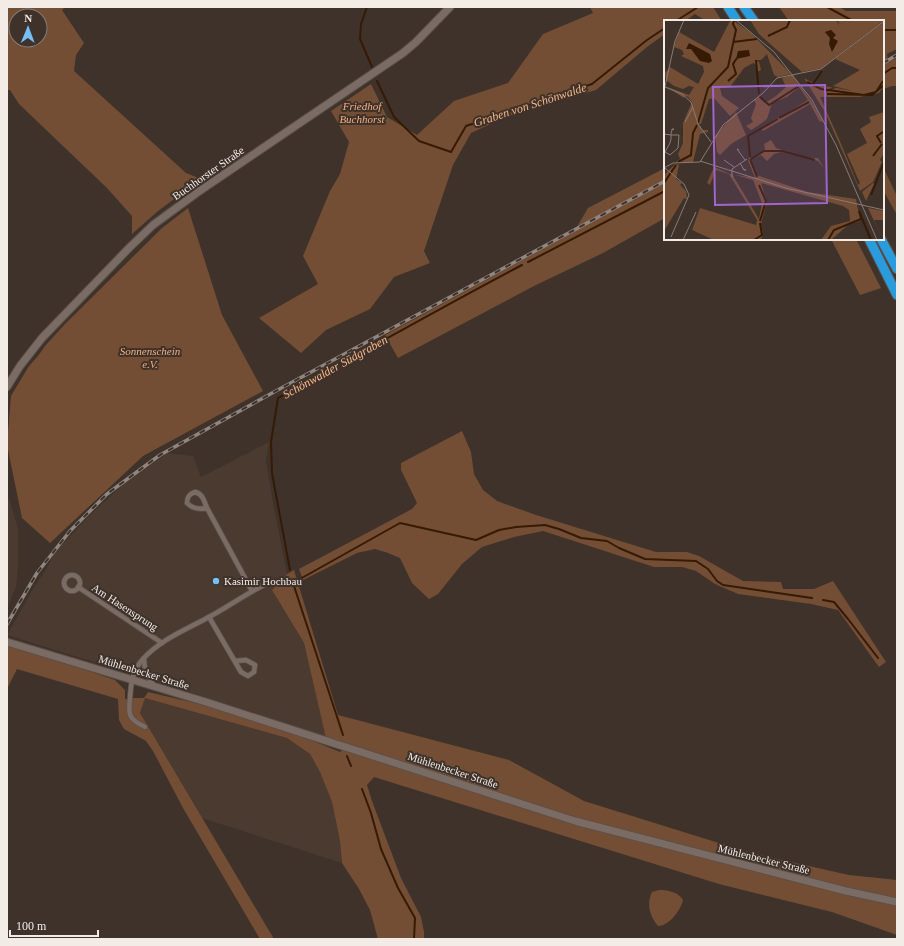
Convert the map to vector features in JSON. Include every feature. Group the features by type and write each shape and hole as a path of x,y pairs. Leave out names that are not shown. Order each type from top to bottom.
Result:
{"highway":[{"path":"728,7 736,20"},
{"path":"744,7 753,20"},
{"path":"870,240 897,295"},
{"path":"882,240 897,269"}],"main road":[{"name":"Buchhorster Straße","path":"7,387 20,366 42,338 123,254 154,225 198,192 403,53 416,42 450,7"},
{"name":"Mühlenbecker Straße","path":"7,642 154,686 575,820 846,891 897,902"}],"street":[{"path":"207,508 200,509 190,507 187,503 187,498 190,494 195,492 200,493 203,497 207,508 252,591"},
{"name":"Am Hasensprung","path":"145,727 136,722 130,716 128,707 135,670 144,659 162,643 268,583"},
{"name":"Am Hasensprung","path":"78,587 162,643"},
{"path":"209,617 240,672 248,676 254,672 255,664 246,660 235,661"},
{"path":"144,659 145,672 154,686"}],"shaded area":[{"path":"269,442 266,461 287,574 272,590 304,643 326,738 255,713 7,635 33,589 47,568 54,553 94,511 125,483 167,453 193,456 201,477"},
{"path":"7,492 18,528 18,568 16,587 7,609"},
{"path":"145,698 287,738 310,754 320,772 332,802 340,841 342,863 202,818 140,713"}],"green space":[{"path":"7,7 65,7 62,10 84,43 76,55 74,71 186,173 196,177 205,176 158,211 132,234 132,216 107,188 19,104 10,90 7,90"},
{"name":"Friedhof Buchhorst","path":"590,7 713,7 721,20 704,20 695,14 686,20 664,20 664,35 596,90 506,117 471,133 453,165 424,251 430,263 394,277 370,309 326,330 301,353 259,318 318,284 303,256 330,191 340,174 349,142 331,111 371,84 387,117 417,135 454,101 508,83 543,34 593,13"},
{"path":"779,7 839,7 846,11 897,11 897,49 887,54 888,62 897,58 897,86 884,89 884,20 788,20"},
{"path":"664,169 664,219 603,253 536,285 398,358 385,335 574,232 588,208"},
{"path":"884,169 897,196 897,215 884,192"},
{"name":"Sonnenschein e.V.","path":"188,208 222,315 263,391 143,456 50,543 22,518 7,445 11,396 29,366 65,324 162,228"},
{"path":"832,240 857,240 881,288 860,295"},
{"path":"462,431 471,452 474,474 483,490 497,501 536,515 656,552 687,552 699,556 743,581 781,582 783,589 814,589 833,581 886,662 879,667 838,610 811,604 738,594 715,584 696,571 682,567 654,567 543,531 514,537 482,547 462,564 438,594 429,599 412,583 400,558 375,549 357,553 303,580 299,569 412,509 417,503 401,470 401,463"},
{"path":"294,570 338,715 509,760 584,801 751,853 849,875 897,880 897,935 832,912 719,884 374,777 367,785 372,801 401,878 421,917 424,932 424,939 378,939 370,910 359,889 342,863 340,841 332,802 320,772 310,754 287,738 145,698 140,713 274,939 260,939 183,808 153,751 146,741 124,729 119,720 118,699 17,669 7,689 7,646 56,660 115,680 125,690 125,699 144,698 148,692 212,707 301,736 340,752 348,745 326,738 304,643 272,590 287,574"},
{"path":"659,890 672,892 681,897 683,900 674,917 666,923 658,926 651,914 649,901 652,892"}],"waterway":[{"name":"Graben von Schönwalde","path":"367,7 361,24 360,39 372,67"},
{"name":"Graben von Schönwalde","path":"678,20 698,7"},
{"name":"Graben von Schönwalde","path":"827,7 851,20"},
{"name":"Graben von Schönwalde","path":"377,81 394,117 419,141 451,152 466,126 592,84 647,40 664,29"},
{"name":"Graben von Schönwalde","path":"884,30 897,30"},
{"name":"Schönwalder Südgraben","path":"884,73 892,68 897,68"},
{"name":"Schönwalder Südgraben","path":"528,262 664,192"},
{"name":"Schönwalder Südgraben","path":"290,570 272,473 271,442 278,398 522,265"},
{"path":"300,579 400,523 476,540 499,530 545,525 581,538 607,541 645,559 696,561 708,569 717,581 723,585 812,598"},
{"name":"Schönwalder Südgraben","path":"293,583 343,735"},
{"path":"823,600 834,602 878,658"},
{"name":"Schönwalder Südgraben","path":"347,756 351,766"},
{"name":"Schönwalder Südgraben","path":"362,789 371,813 381,849 398,888 415,918 414,939"}],"railway":[{"path":"884,62 897,55"},
{"path":"7,624 37,573 70,531 107,494 160,455 664,182"}],"place":[{"name":"Kasimir Hochbau","path":"216,581"}]}
